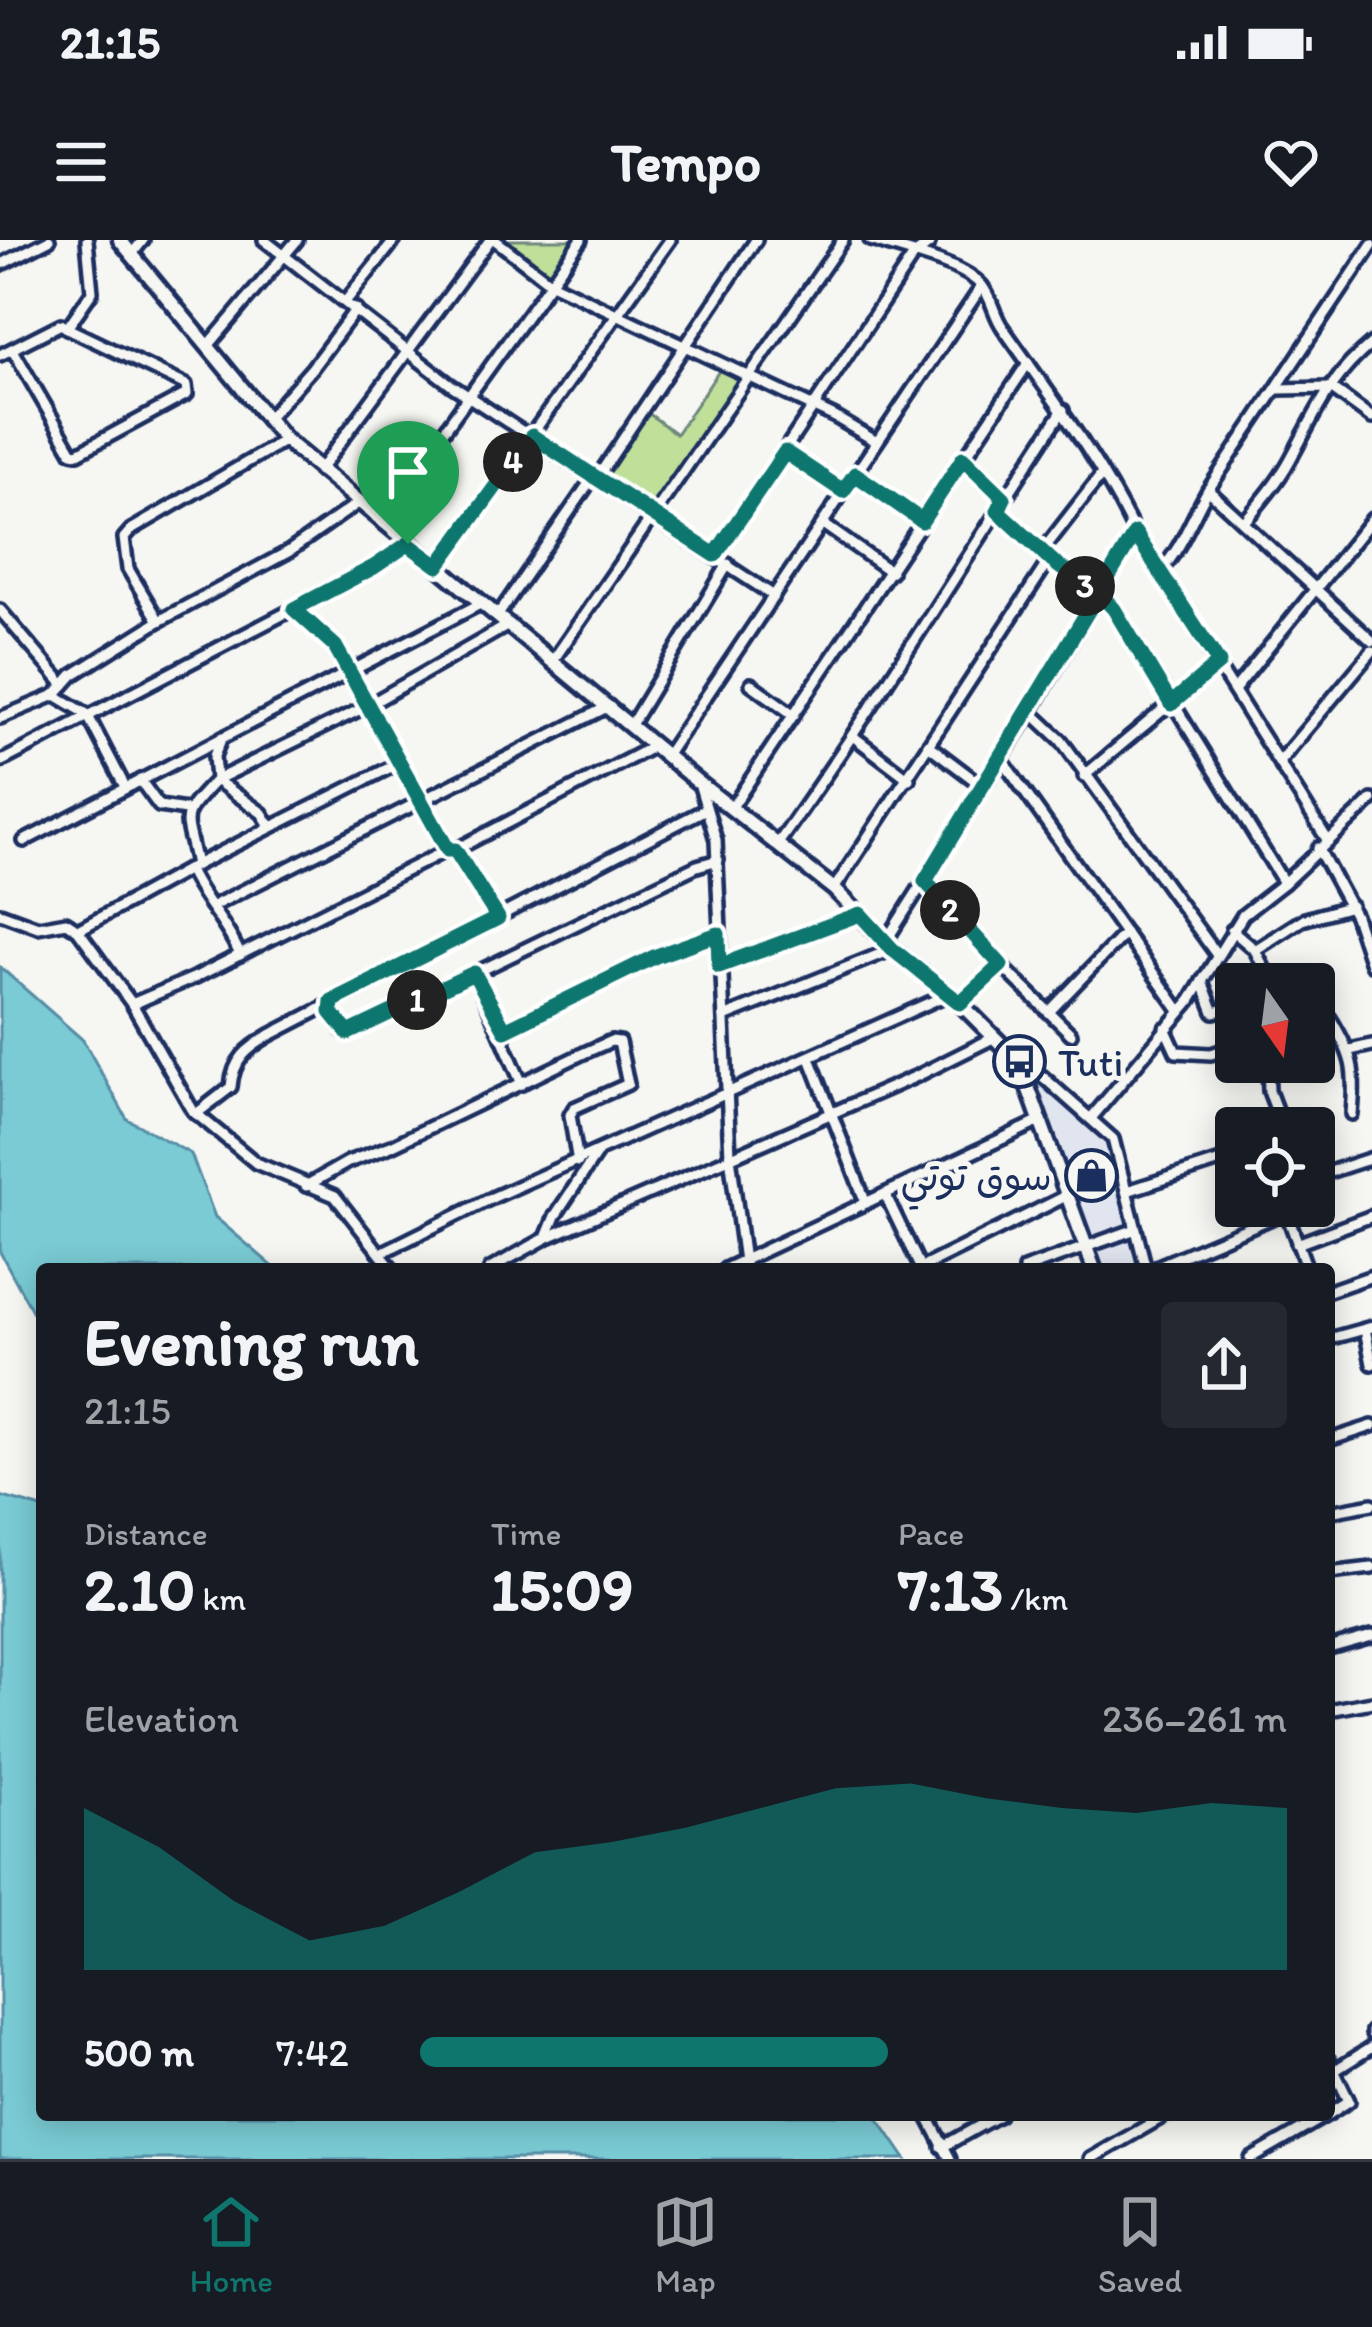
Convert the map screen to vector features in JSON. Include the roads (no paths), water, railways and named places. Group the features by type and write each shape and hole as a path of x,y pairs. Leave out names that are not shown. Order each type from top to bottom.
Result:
{"street":[{"path":"0,265 49,240"},
{"path":"67,328 92,292 87,240"},
{"path":"120,240 285,440 319,471 834,890 1019,1062 1114,1139 1146,1263"},
{"path":"132,254 143,240"},
{"path":"264,240 470,396 774,596"},
{"path":"208,346 297,240"},
{"path":"345,302 394,240"},
{"path":"319,471 492,240 551,283 878,442"},
{"path":"380,520 581,240"},
{"path":"438,566 670,240"},
{"path":"498,615 755,240"},
{"path":"554,659 843,240"},
{"path":"870,240 963,272 982,286 998,322 1063,410 1279,762 1351,906 1371,964"},
{"path":"715,555 914,255 932,241"},
{"path":"1161,570 1177,554 1186,527 1208,490 1372,245"},
{"path":"132,1004 660,751 774,596 982,286"},
{"path":"268,418 356,309"},
{"path":"0,355 61,324 186,385 188,394 72,452 13,350"},
{"path":"1244,522 1289,463 1309,418 1355,355 1371,345"},
{"path":"732,807 1028,362"},
{"path":"1277,389 1331,388 1372,418"},
{"path":"777,845 854,736 1063,410"},
{"path":"159,621 128,569 124,538 285,440"},
{"path":"785,452 843,491"},
{"path":"963,458 1004,498"},
{"path":"855,474 922,521"},
{"path":"834,890 909,779 1046,554 1102,474"},
{"path":"1208,490 1372,641"},
{"path":"0,718 55,695 159,621 288,552 358,503"},
{"path":"998,511 1114,609 1284,884"},
{"path":"1235,689 1372,519"},
{"path":"823,524 891,572"},
{"path":"724,1017 889,945 1135,533"},
{"path":"0,761 374,567 408,544"},
{"path":"631,725 728,564"},
{"path":"24,841 482,603"},
{"path":"294,609 335,646 419,800 498,918"},
{"path":"0,610 64,685"},
{"path":"240,955 213,906 196,888 184,824 186,810 216,780 367,706 510,624"},
{"path":"1279,762 1372,651"},
{"path":"1084,776 1219,663"},
{"path":"751,684 794,715"},
{"path":"55,695 87,714 125,787"},
{"path":"213,906 609,706"},
{"path":"1030,712 1060,740 1216,956"},
{"path":"223,735 214,756 216,780 262,813 271,827"},
{"path":"854,736 909,779"},
{"path":"928,746 981,784"},
{"path":"1000,757 1180,1010"},
{"path":"78,930 399,763"},
{"path":"140,780 159,806 186,810"},
{"path":"699,783 718,860 730,1156 745,1263"},
{"path":"1092,1118 1202,981 1243,915 1370,805"},
{"path":"196,1114 231,1087 232,1074 246,1049 706,809"},
{"path":"332,1001 331,1012 344,1032 353,1032 675,876 718,860"},
{"path":"925,881 1071,1034"},
{"path":"1255,950 1303,920 1351,906"},
{"path":"0,913 38,927 66,922 78,930 132,1004 196,1114 256,1163 335,1196 388,1263"},
{"path":"719,966 860,914"},
{"path":"1232,930 1255,950 1262,963"},
{"path":"1048,1012 1125,933"},
{"path":"502,1030 656,956 718,934"},
{"path":"382,1253 494,1197 954,998 1001,965"},
{"path":"474,973 522,1084"},
{"path":"1202,981 1215,1012"},
{"path":"1335,1026 1350,1050 1352,1114"},
{"path":"1165,1028 1176,1052 1215,1053"},
{"path":"501,1263 546,1238 995,1037"},
{"path":"306,1186 348,1162 611,1041 619,1042 628,1084 574,1108 570,1115 578,1162"},
{"path":"1350,1050 1372,1045"},
{"path":"810,1058 866,1203"},
{"path":"1019,1062 1092,1263"},
{"path":"749,1263 1040,1121"},
{"path":"546,1238 555,1216 597,1153"},
{"path":"1335,1170 1372,1158"},
{"path":"1127,1191 1215,1163"},
{"path":"885,1194 917,1263"},
{"path":"932,1263 1068,1195"},
{"path":"1298,1244 1372,1216"},
{"path":"1162,1263 1244,1227"},
{"path":"1292,1227 1305,1263"},
{"path":"1040,1263 1136,1229"},
{"path":"945,1256 948,1263"},
{"path":"1335,1289 1372,1276"},
{"path":"1335,1334 1369,1328 1372,1364"},
{"path":"1335,1438 1372,1426"},
{"path":"1335,1510 1372,1504"},
{"path":"1335,1572 1372,1568"},
{"path":"1335,1646 1372,1636"},
{"path":"1335,1709 1372,1702"},
{"path":"1335,2064 1372,2047"},
{"path":"1335,2074 1348,2101 1335,2109"},
{"path":"930,2121 950,2159"},
{"path":"942,2146 988,2121"},
{"path":"1090,2159 1156,2121"},
{"path":"1251,2159 1316,2121"}],"water":[{"path":"0,967 83,1040 127,1119 191,1154 215,1217 269,1263 36,1263 36,1318 0,1252"},
{"path":"0,1496 36,1506 36,2121 880,2121 906,2159 0,2159"}],"place":[{"name":"Tuti","path":"1019,1062"},
{"name":"سوق توتي","path":"1091,1176"}]}
